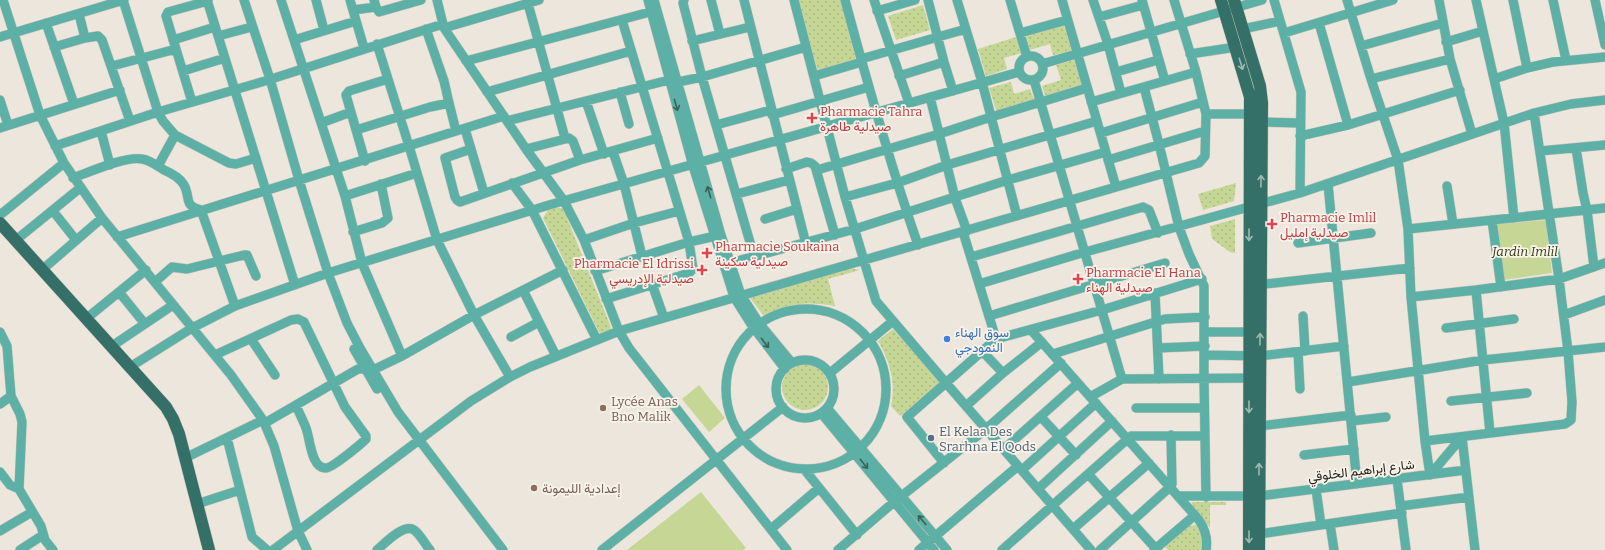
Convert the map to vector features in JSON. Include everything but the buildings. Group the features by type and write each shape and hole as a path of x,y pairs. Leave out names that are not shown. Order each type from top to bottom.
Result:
{"main road":[{"path":"1229,4 1243,29 1262,95 1261,205 1255,285 1249,332 1254,356"},
{"path":"1229,4 1236,47 1249,90 1249,208 1255,285 1254,496 1259,534 1258,550"},
{"path":"0,223 158,398 173,419 185,458 209,550"},
{"path":"1249,550 1259,426 1254,378"}],"street":[{"path":"3,0 40,115 64,163 80,188 117,238 146,270 215,355 244,392 264,422 274,446 298,531 307,550"},
{"path":"0,37 123,0 158,112 171,132 175,136 229,164 236,164 256,158"},
{"path":"192,102 166,18 168,12 208,0 216,32 295,285"},
{"path":"238,0 267,80"},
{"path":"244,0 296,181 344,327 368,368 387,406 502,550"},
{"path":"281,0 336,169 362,263 402,356"},
{"path":"316,0 324,30"},
{"path":"350,0 364,48"},
{"path":"353,10 375,3 377,10 382,11 421,0"},
{"path":"437,0 443,26 526,149 564,201 584,240 619,331 629,348 787,550"},
{"path":"55,146 158,112 303,69 426,29 443,26 539,0"},
{"path":"648,0 650,12 673,81 718,236 738,296 756,325 788,366"},
{"path":"654,0 673,81"},
{"path":"684,0 683,3 702,77 754,256"},
{"path":"711,0 720,34"},
{"path":"744,0 758,60 806,244"},
{"path":"794,0 836,165 876,301 1091,550"},
{"path":"845,0 876,113 897,183 918,244"},
{"path":"874,0 909,103"},
{"path":"877,11 901,2 915,0"},
{"path":"928,0 953,91"},
{"path":"957,0 982,82 1017,216"},
{"path":"1010,0 1027,57"},
{"path":"1062,0 1116,187"},
{"path":"1093,0 1108,44 1121,93"},
{"path":"273,550 471,401 510,377 556,356 619,331 1199,163 1205,156 1206,114 1196,72 1174,0"},
{"path":"1042,64 1181,23 1229,4 1262,0"},
{"path":"1274,0 1302,92 1300,123 1300,193"},
{"path":"1348,0 1370,79 1398,160 1408,229 1411,297 1425,441 1430,475"},
{"path":"1284,33 1393,0"},
{"path":"1439,0 1450,59 1472,134"},
{"path":"1476,0 1504,123 1514,218"},
{"path":"1513,0 1527,68"},
{"path":"1553,0 1566,60"},
{"path":"1597,0 1605,45"},
{"path":"528,2 565,138"},
{"path":"1099,17 1143,2 1165,81"},
{"path":"466,61 650,12"},
{"path":"79,14 85,38"},
{"path":"606,299 688,273 693,268 689,242 622,20"},
{"path":"1020,34 1068,20"},
{"path":"294,40 356,21"},
{"path":"1243,29 1280,21"},
{"path":"46,23 74,104"},
{"path":"1319,23 1348,125"},
{"path":"1361,46 1443,23"},
{"path":"692,40 750,27"},
{"path":"112,66 142,59 174,44 216,32 248,28"},
{"path":"426,29 444,81 449,103 470,149 484,193"},
{"path":"814,76 890,50 966,29"},
{"path":"1446,42 1483,31"},
{"path":"54,47 85,38 95,36 100,37 112,66 130,121"},
{"path":"377,44 437,240 474,315 510,377"},
{"path":"117,238 201,210 365,161 461,130 505,118 556,108 642,87 702,77 806,47"},
{"path":"1190,54 1236,47"},
{"path":"487,92 631,51"},
{"path":"1031,56 1038,59 1042,64 1042,72 1038,79 1026,80 1020,75 1019,64 1024,58 1031,56"},
{"path":"1494,79 1527,68 1566,60 1605,57"},
{"path":"183,71 224,58"},
{"path":"1370,79 1450,59"},
{"path":"1116,72 1158,60"},
{"path":"899,76 944,62"},
{"path":"130,367 192,328 235,306 326,274 532,210 1019,72"},
{"path":"1091,102 1196,72"},
{"path":"365,161 346,98 347,93 388,78"},
{"path":"1034,80 1122,379"},
{"path":"716,125 821,102 869,87"},
{"path":"1144,87 1166,172 1178,227 1188,254 1202,279 1205,294 1204,408 1206,497"},
{"path":"817,170 1088,88"},
{"path":"0,100 4,126 120,90"},
{"path":"1300,136 1348,125 1460,90"},
{"path":"620,92 628,124"},
{"path":"930,97 955,198 996,339"},
{"path":"979,284 1085,252 1261,205 1300,193 1534,113 1571,104 1605,100"},
{"path":"586,101 604,154"},
{"path":"1101,133 1203,102"},
{"path":"356,130 430,107 449,103"},
{"path":"321,123 351,112"},
{"path":"1425,441 1565,424 1571,420 1572,402 1564,315 1534,113"},
{"path":"1206,114 1250,114"},
{"path":"845,197 897,183 947,165 1097,121"},
{"path":"1262,122 1300,123"},
{"path":"101,131 110,165"},
{"path":"730,263 806,244 1008,180 1059,166 1159,144 1205,131"},
{"path":"158,166 175,136"},
{"path":"526,149 569,138 573,141 580,160"},
{"path":"470,149 444,158 455,197 460,202 580,160 613,152 658,138"},
{"path":"1540,151 1605,145"},
{"path":"1576,148 1587,210 1594,267"},
{"path":"613,152 624,184 642,256"},
{"path":"73,178 110,165 138,159 148,161 180,180 185,186 190,206 194,209 201,210"},
{"path":"786,169 807,162 813,164 817,170 835,235"},
{"path":"0,215 64,163"},
{"path":"344,196 417,173"},
{"path":"737,194 789,180"},
{"path":"512,183 532,210 597,340"},
{"path":"354,232 382,222 388,218 381,184"},
{"path":"1328,184 1358,484"},
{"path":"1447,186 1454,224"},
{"path":"16,240 80,188"},
{"path":"971,256 1143,207 1149,210 1158,232"},
{"path":"1408,229 1605,208"},
{"path":"765,219 797,209"},
{"path":"201,210 235,306"},
{"path":"53,211 76,240"},
{"path":"584,240 634,223 680,211"},
{"path":"43,269 102,218"},
{"path":"1492,220 1501,287"},
{"path":"1298,243 1371,233"},
{"path":"595,271 689,242 718,236"},
{"path":"718,236 730,263 738,296"},
{"path":"155,282 172,267 188,269 244,255 248,255 256,276"},
{"path":"989,316 1165,263"},
{"path":"1411,297 1559,279 1605,263"},
{"path":"1255,285 1410,268"},
{"path":"87,318 146,270"},
{"path":"185,458 264,422 358,369 368,368 402,356 474,315 563,270"},
{"path":"944,463 907,417 996,339 1102,310 1202,279"},
{"path":"652,284 664,318"},
{"path":"523,290 556,356"},
{"path":"1476,290 1490,433"},
{"path":"119,292 145,324"},
{"path":"1155,293 1159,379"},
{"path":"1564,315 1605,300"},
{"path":"112,346 173,304"},
{"path":"806,308 830,312 852,322 870,340 878,353 884,368 886,399 882,417 876,428 858,450 839,462 822,468 804,469 781,465 766,458 760,455 742,439 731,421 726,402 725,381 729,361 739,343 756,325 781,312 806,308"},
{"path":"1300,389 1303,316"},
{"path":"1053,354 1176,317 1205,317"},
{"path":"1446,328 1514,319"},
{"path":"215,355 291,320 301,320 304,322 345,407 366,438 330,468 322,468 317,464 314,458 306,427 296,405"},
{"path":"830,373 893,321"},
{"path":"511,337 539,322"},
{"path":"1031,330 1195,515 1204,527 1207,542 1206,550"},
{"path":"0,332 7,346 4,400 20,414 22,422 20,489 41,526 43,535 53,550"},
{"path":"1205,332 1249,332"},
{"path":"251,339 275,375"},
{"path":"966,406 1003,373 1042,342"},
{"path":"1158,348 1204,350 1254,356 1344,346"},
{"path":"1348,382 1483,360 1605,347"},
{"path":"982,351 1003,373"},
{"path":"802,360 813,361 823,365 830,373 834,385 833,397 824,410 812,417 801,417 791,414 783,407 778,398 777,387 779,377 788,366 802,360"},
{"path":"838,550 898,499 986,429 1061,363"},
{"path":"919,550 1059,437 1093,400 1122,379 1254,378"},
{"path":"1004,449 1078,383"},
{"path":"1451,402 1527,393"},
{"path":"602,550 783,407"},
{"path":"1136,408 1204,408"},
{"path":"824,410 932,539 947,550"},
{"path":"1041,417 1076,455"},
{"path":"1259,426 1351,418 1386,417"},
{"path":"1038,489 1112,421"},
{"path":"1100,550 1172,484 1171,435"},
{"path":"1008,548 1131,436 1205,436"},
{"path":"1462,437 1475,550"},
{"path":"1430,475 1462,437"},
{"path":"227,438 252,537 267,550"},
{"path":"416,442 495,550"},
{"path":"1304,456 1354,449"},
{"path":"1073,529 1149,463"},
{"path":"804,469 857,535"},
{"name":"شارع إبراهيم الخلوقي","path":"1178,496 1254,496 1466,470"},
{"path":"0,472 10,485 20,489"},
{"path":"1089,475 1155,550 1195,515"},
{"path":"1397,479 1406,550"},
{"path":"771,529 819,488"},
{"path":"1316,489 1334,550"},
{"path":"197,504 240,490"},
{"path":"1259,534 1326,524 1469,497"},
{"path":"0,531 32,512"},
{"path":"377,550 402,530 408,528 415,531 430,550"},
{"path":"20,550 43,535"},
{"path":"932,539 934,550"}],"green space":[{"path":"798,0 842,0 856,58 853,61 818,72"},
{"path":"923,5 930,30 896,40 888,16"},
{"path":"1063,23 1072,51 1053,55 1050,44 1030,50 1026,34"},
{"path":"1016,37 1022,53 1004,58 1007,69 986,76 978,49"},
{"path":"1074,60 1083,87 1046,98 1042,86 1061,80 1056,65"},
{"path":"1011,82 1014,94 1030,89 1035,102 997,113 989,88"},
{"path":"1236,183 1234,201 1203,210 1198,194"},
{"path":"563,208 611,327 610,330 599,332 543,218 548,210"},
{"path":"1235,219 1235,253 1230,252 1212,239 1210,226"},
{"name":"Jardin Imlil","path":"1546,220 1552,273 1504,280 1497,224"},
{"path":"849,268 860,270 828,279 835,306 798,304 782,308 764,316 750,298"},
{"path":"893,329 941,382 900,416 891,406 893,388 891,372 886,356 878,341"},
{"path":"805,364 818,368 824,374 828,387 824,400 818,406 805,410 792,406 786,400 782,387 786,374 792,368"},
{"path":"699,385 725,418 709,432 682,399"},
{"path":"701,492 746,548 743,550 627,550"},
{"path":"1192,502 1226,502 1226,505 1210,505 1210,528 1191,505"},
{"path":"1189,526 1198,526 1201,535 1202,544 1200,550 1168,550 1165,547"}],"place":[{"name":"Pharmacie Tahra صيدلية طاهرة","path":"812,118"},
{"name":"Pharmacie Imlil صيدلية إمليل","path":"1272,224"},
{"name":"Pharmacie Soukaina صيدلية سكينة","path":"707,253"},
{"name":"Pharmacie El Idrissi صيدلية الإدريسي","path":"702,270"},
{"name":"Pharmacie El Hana صيدلية الهناء","path":"1078,279"},
{"name":"سوق الهناء النمودجي","path":"947,339"},
{"name":"Lycée Anas Bno Malik","path":"603,408"},
{"name":"El Kelaa Des Srarhna El Qods","path":"931,438"},
{"name":"إعدادية الليمونة","path":"534,488"}]}
